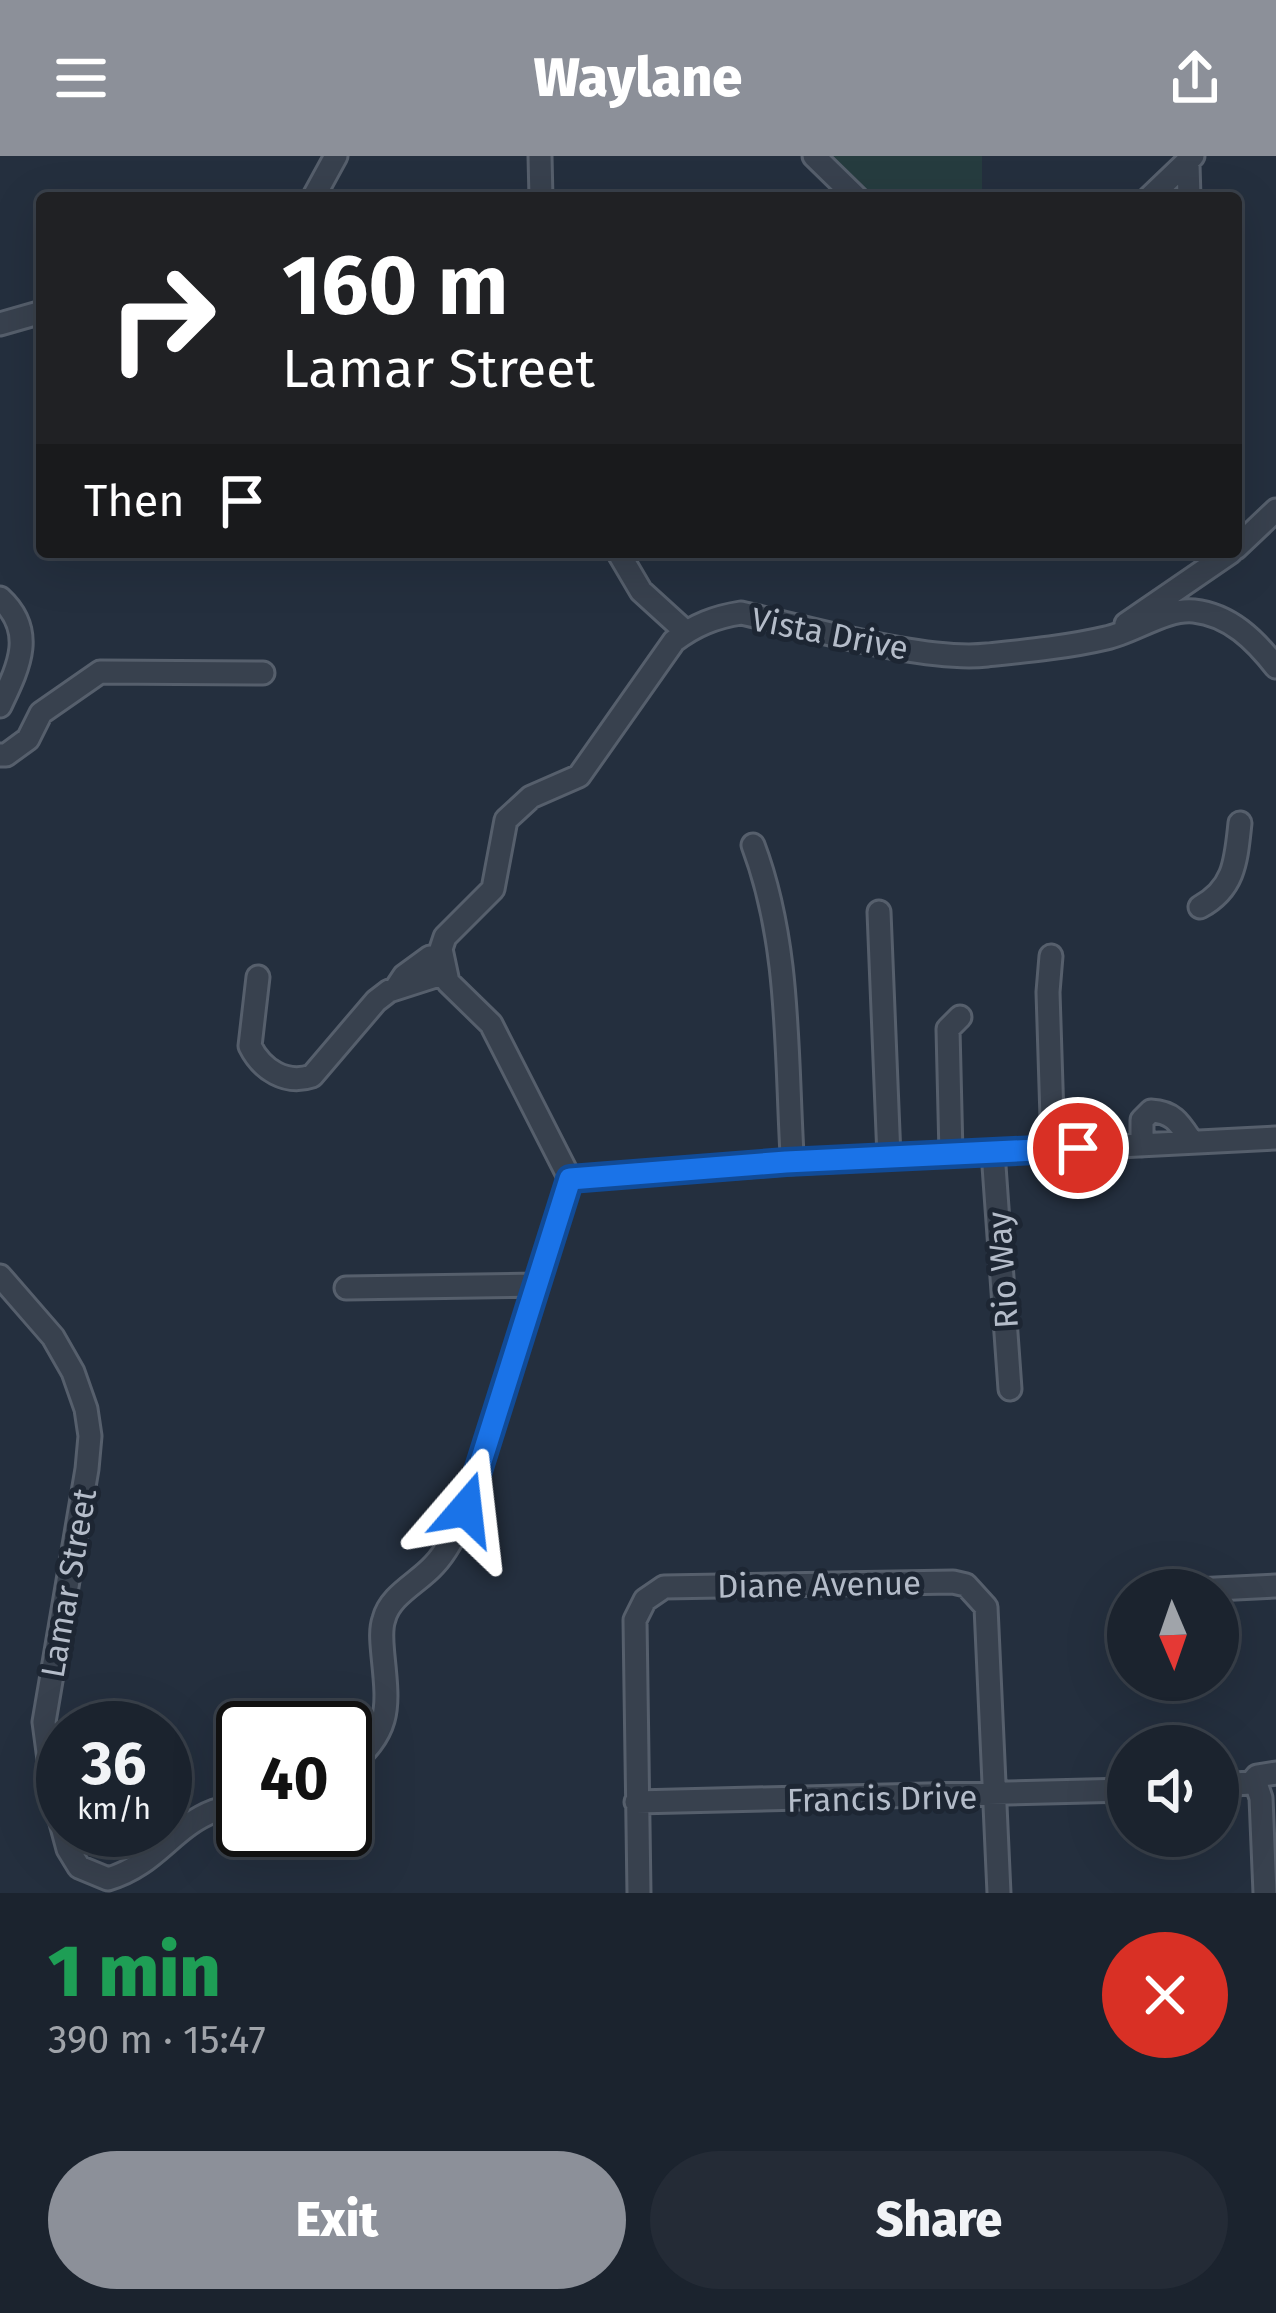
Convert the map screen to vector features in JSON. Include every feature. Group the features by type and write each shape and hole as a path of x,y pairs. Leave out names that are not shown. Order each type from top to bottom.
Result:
{"street":[{"path":"317,192 336,156"},
{"path":"540,156 541,192"},
{"path":"814,156 850,192"},
{"path":"1156,192 1191,160"},
{"path":"1189,192 1191,160"},
{"path":"0,324 36,314"},
{"path":"1242,542 1276,510"},
{"path":"372,1742 388,1706 382,1622 404,1590 432,1568 461,1522 570,1179 491,1024 448,982 445,937 493,889 506,820 531,797 579,776 674,641 686,632 641,591 622,558"},
{"path":"1106,638 1221,558"},
{"path":"0,598 20,625 24,656 0,706"},
{"name":"Vista Drive","path":"686,632 711,619 741,613 928,652 980,656 1106,638 1183,611 1199,611 1254,638 1276,667"},
{"path":"0,754 28,740 40,713 100,672 263,673"},
{"path":"1200,907 1222,895 1231,875 1240,823"},
{"path":"753,845 767,883 782,961 792,1154 786,1162"},
{"path":"878,911 890,1157"},
{"path":"258,977 250,1046 267,1069 290,1080 312,1076 346,1032 422,961 430,956 444,966"},
{"path":"1051,956 1053,1149"},
{"path":"951,1154 948,1029 960,1017"},
{"path":"1142,1145 1142,1120 1151,1112 1167,1112 1192,1142"},
{"path":"570,1179 786,1162 1276,1138"},
{"name":"Rio Way","path":"993,1152 1010,1389"},
{"name":"Lamar Street","path":"1,1278 53,1337 73,1372 91,1436 44,1722 54,1798 68,1849 79,1867 108,1879 150,1860 183,1829 216,1811"},
{"path":"346,1288 536,1286"},
{"name":"Diane Avenue","path":"636,1802 635,1620 645,1600 664,1587 953,1582 979,1596 986,1607 995,1796"},
{"path":"1239,1588 1276,1586"},
{"path":"1251,1783 1257,1776 1276,1773"},
{"path":"1239,1784 1257,1786 1261,1798 1265,1893"},
{"name":"Francis Drive","path":"636,1802 1107,1791"},
{"path":"995,1796 999,1893"},
{"path":"636,1802 638,1893"}],"green space":[{"path":"830,156 982,156 982,192 865,192"}],"route":[{"path":"466,1509 570,1179 786,1162 1078,1148"}]}
